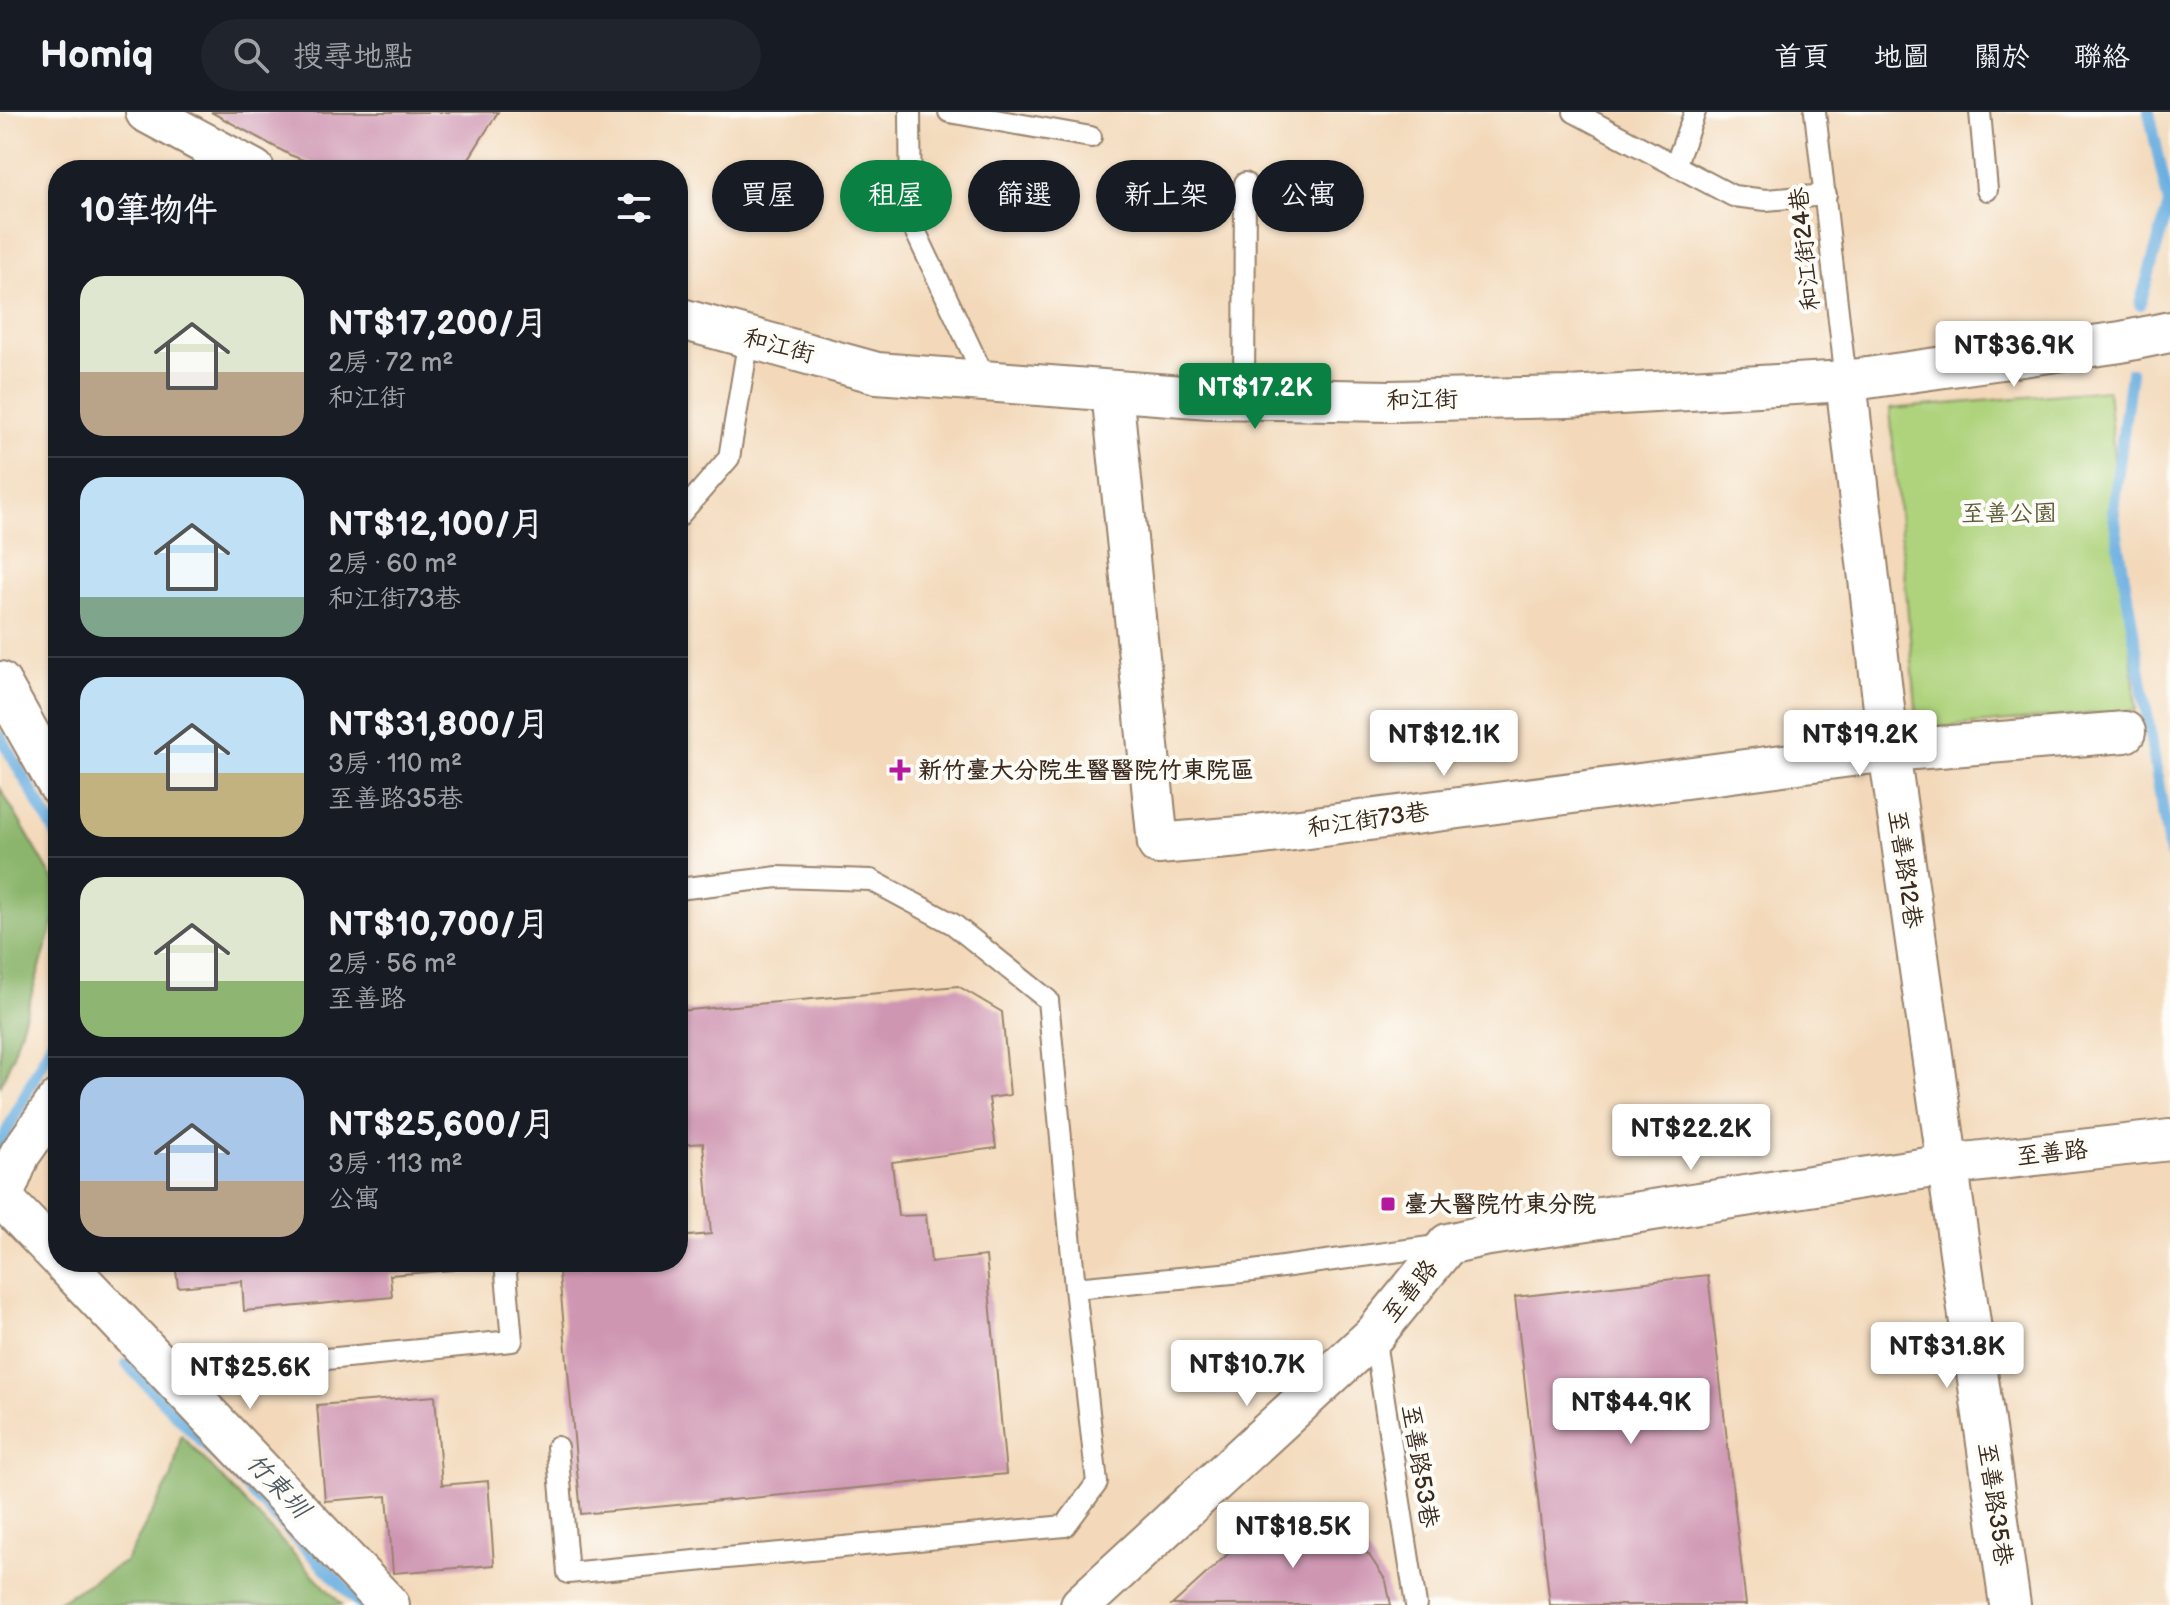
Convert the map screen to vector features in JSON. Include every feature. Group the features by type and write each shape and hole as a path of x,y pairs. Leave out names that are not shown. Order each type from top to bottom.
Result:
{"street":[{"path":"146,112 235,160"},
{"name":"和江街","path":"688,321 877,373 1244,399 1390,401 1568,397 1846,381 2121,342 2170,332"},
{"name":"至善路12巷","path":"1846,381 1889,751 1947,1165"},
{"name":"和江街73巷","path":"1112,391 1158,844 1240,837 1889,751 2125,732"},
{"path":"0,682 48,767"},
{"path":"48,1114 20,1154 1,1198 48,1246"},
{"name":"至善路","path":"1081,1605 1374,1335 1448,1244 1483,1236 1947,1165 2170,1140"},
{"name":"至善路35巷","path":"1947,1165 2010,1605"},
{"path":"73,1272 389,1605"}],"lane":[{"path":"910,112 911,222 986,381"},
{"path":"949,112 1091,137"},
{"path":"1574,112 1733,196 1766,200 1826,195"},
{"path":"1675,166 1695,112"},
{"name":"和江街24巷","path":"1815,112 1846,381"},
{"path":"1980,112 1987,190"},
{"path":"1244,399 1245,183"},
{"path":"688,505 729,458 749,338"},
{"path":"557,1447 568,1573 1065,1526 1097,1483 1048,1000 953,924 871,880 778,877 688,888"},
{"path":"1075,1288 1253,1271 1448,1244"},
{"path":"326,1359 512,1341 506,1272"},
{"name":"至善路53巷","path":"1374,1335 1416,1605"}],"green space":[{"name":"至善公園","path":"2108,390 2136,710 1918,729 1890,409"},
{"path":"0,788 48,870 48,941 0,1087"},
{"path":"181,1435 342,1605 53,1605 126,1561 172,1476"}],"building":[{"path":"211,112 498,112 468,160 303,160"},
{"path":"958,986 1002,1012 1010,1095 989,1098 996,1148 892,1162 898,1216 926,1215 931,1262 986,1256 1006,1474 581,1514 559,1272 688,1272 688,1236 711,1234 703,1143 688,1144 688,1010"},
{"path":"176,1272 428,1272 390,1275 392,1297 244,1311 242,1281 178,1287"},
{"path":"1708,1275 1746,1605 1550,1605 1515,1297"},
{"path":"435,1396 442,1485 488,1481 494,1565 393,1573 387,1496 325,1501 317,1405"},
{"path":"1307,1516 1347,1533 1369,1555 1386,1581 1391,1605 1172,1605 1262,1523"}],"waterway":[{"path":"2140,304 2169,205 2149,112"},
{"path":"2131,373 2113,510 2170,854"},
{"name":"竹東圳","path":"0,736 48,820"},
{"name":"竹東圳","path":"0,1145 48,1050"},
{"name":"竹東圳","path":"127,1364 361,1605"}],"place":[{"name":"新竹臺大分院生醫醫院竹東院區","path":"900,770"},
{"name":"臺大醫院竹東分院","path":"1388,1204"}]}
